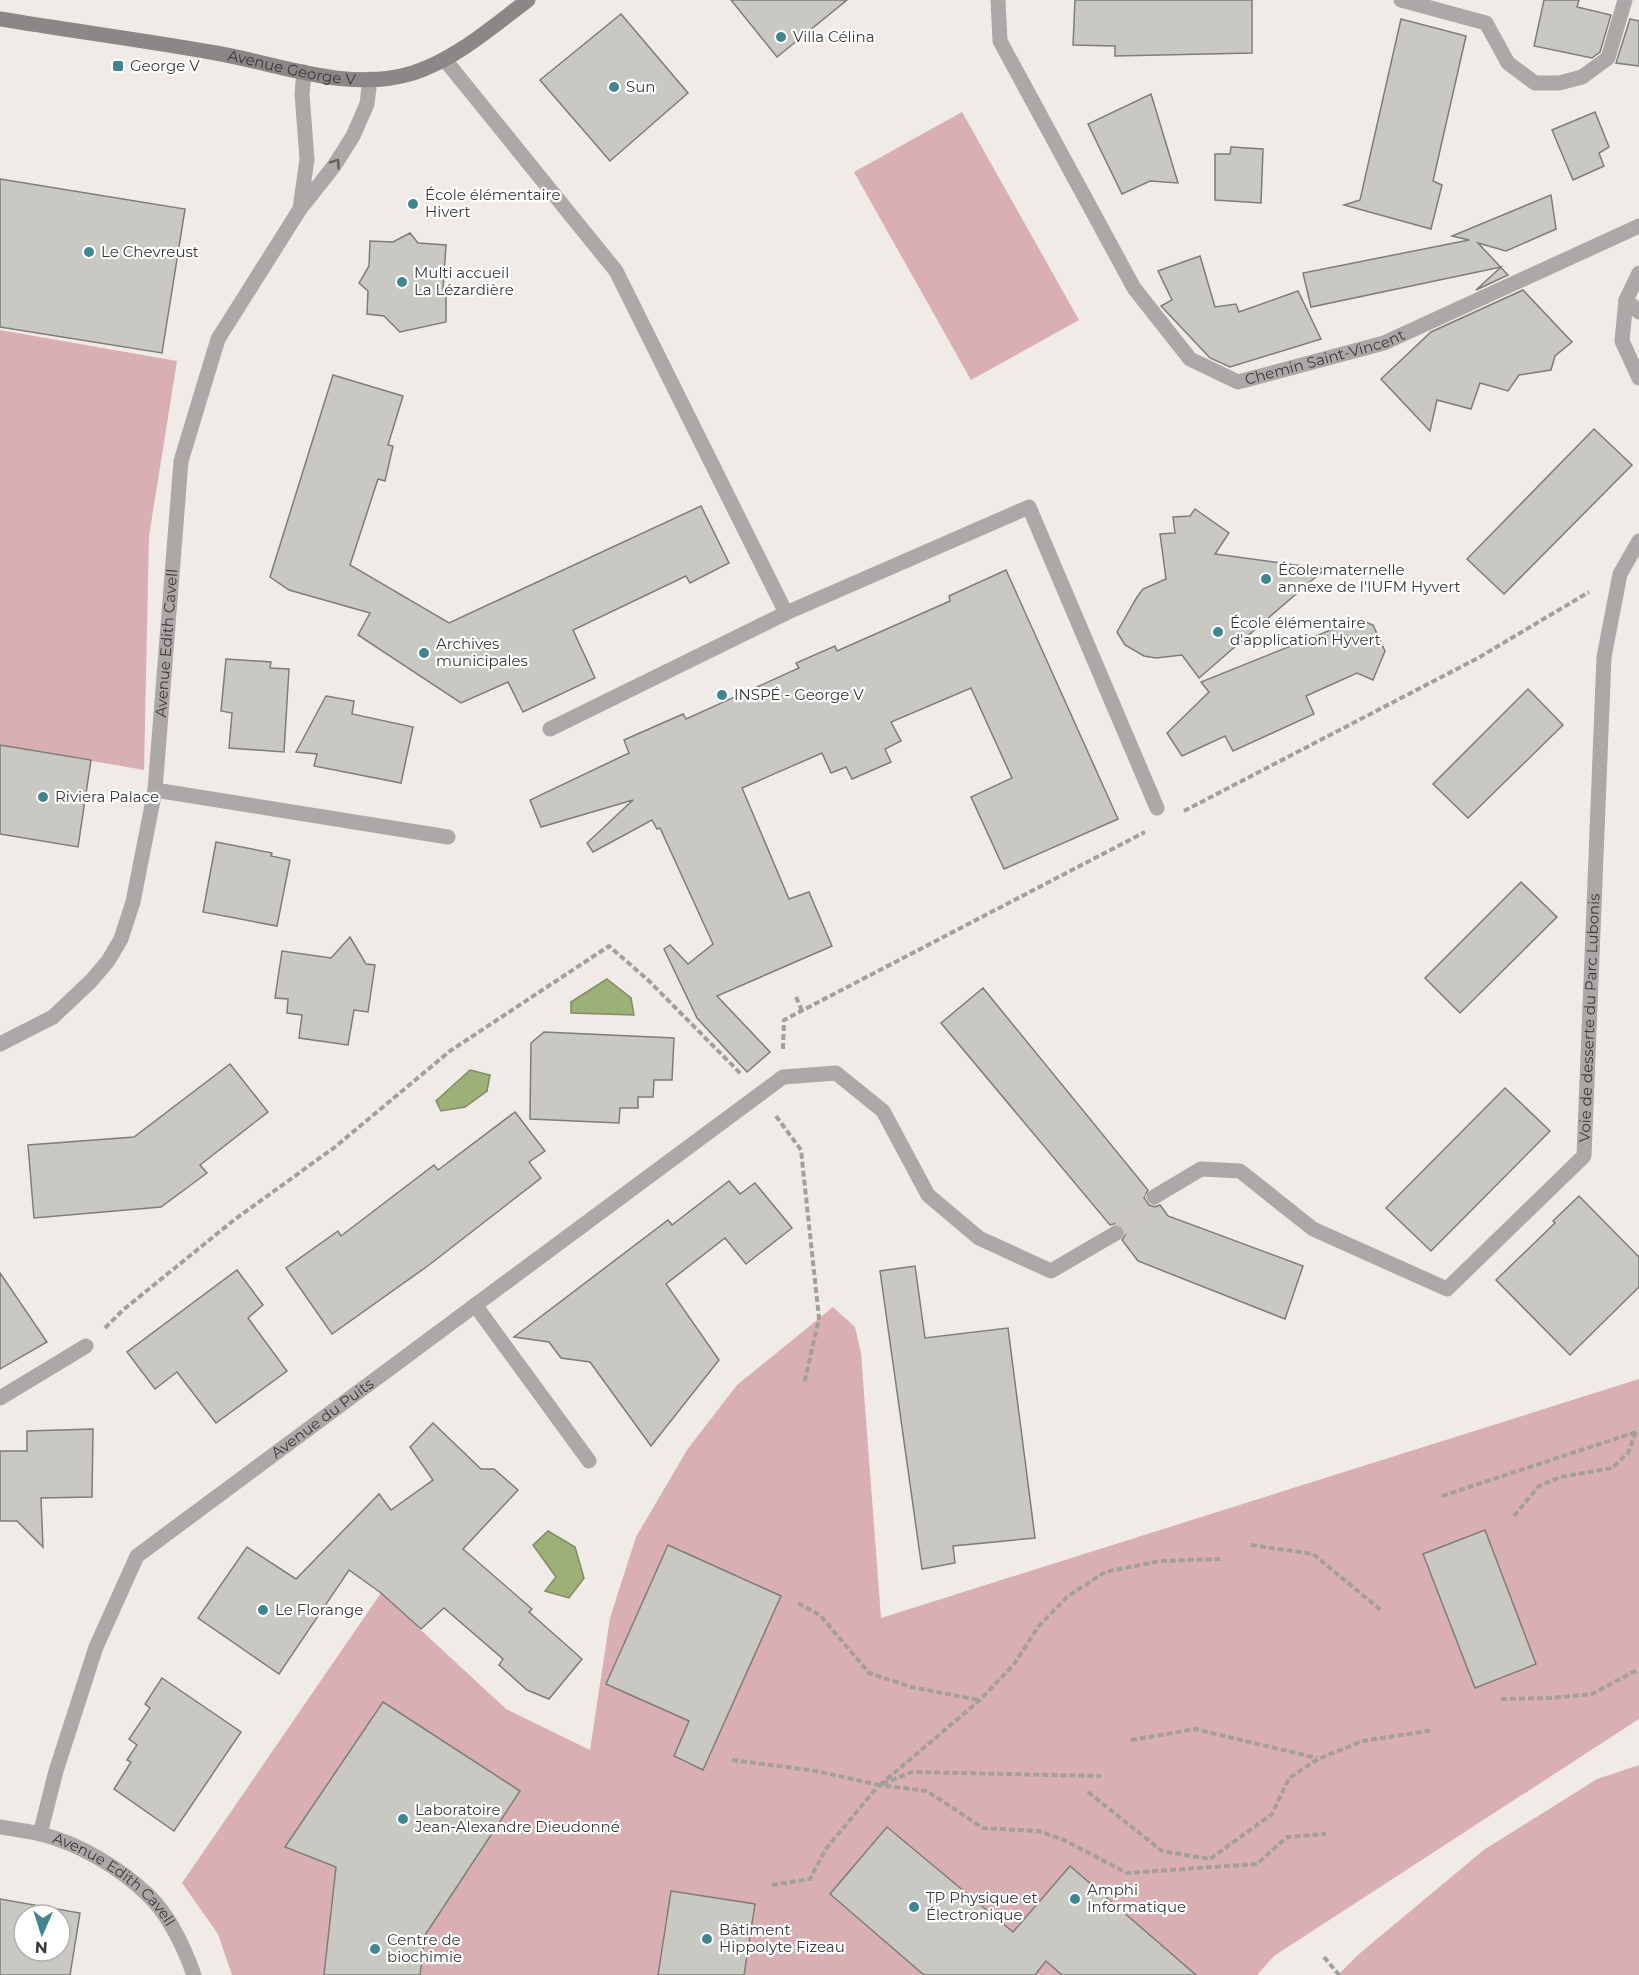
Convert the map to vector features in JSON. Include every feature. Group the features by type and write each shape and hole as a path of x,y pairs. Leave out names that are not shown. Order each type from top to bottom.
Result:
{"street":[{"name":"Avenue George V","path":"0,19 220,54 335,78 370,79 412,73 445,60 528,0"},
{"name":"Chemin Saint-Vincent","path":"998,0 1000,41 1134,288 1190,359 1239,382 1384,343 1639,226"},
{"path":"1401,0 1486,23 1508,63 1535,82 1559,83 1582,77 1608,58 1625,0"},
{"path":"445,60 616,271 786,613"},
{"name":"Avenue Edith Cavell","path":"300,209 307,159 302,94 304,72"},
{"name":"Avenue Edith Cavell","path":"0,1044 53,1017 91,981 108,961 121,939 133,902 155,790 181,461 218,339 300,209 334,166 353,136 367,104 370,79"},
{"path":"1639,273 1626,300 1622,341 1639,378"},
{"path":"1626,300 1639,312"},
{"path":"550,729 786,613 1029,507 1157,808"},
{"name":"Voie de desserte du Parc Lubonis","path":"1154,1197 1201,1169 1240,1171 1312,1229 1447,1289 1584,1156 1604,657 1620,574 1639,541"},
{"path":"1620,574 1639,567"},
{"path":"155,790 448,837"},
{"path":"760,1093 783,1077 837,1073 884,1112 928,1195 979,1239 1051,1271 1116,1233"},
{"name":"Avenue du Puits","path":"40,1834 56,1771 96,1647 137,1556 760,1093"},
{"path":"475,1305 589,1461"},
{"path":"0,1398 86,1347"},
{"name":"Avenue Edith Cavell","path":"0,1827 40,1834 72,1845 126,1877 149,1896 165,1916 194,1975"}],"path":[{"path":"86,1347 123,1310 224,1228 334,1147 450,1051 609,946 648,980 760,1093 801,1150 819,1318 804,1384"},
{"path":"796,997 802,1011"},
{"path":"1442,1496 1638,1431"},
{"path":"1514,1516 1539,1486 1560,1477 1612,1468 1628,1454 1638,1431"},
{"path":"1251,1545 1313,1554 1382,1611"},
{"path":"772,1885 810,1879 825,1850 879,1785 980,1700 1015,1663 1038,1627 1067,1597 1105,1572 1160,1562 1220,1559"},
{"path":"798,1603 820,1615 869,1673 911,1687 980,1700"},
{"path":"1502,1699 1592,1694 1633,1671 1639,1671"},
{"path":"1131,1740 1195,1729 1318,1759"},
{"path":"1088,1792 1162,1851 1210,1859 1272,1814 1289,1778 1318,1759 1363,1741 1433,1730"},
{"path":"732,1760 816,1771 879,1785 927,1791 983,1828 1038,1831 1064,1840 1127,1873 1257,1864 1287,1837 1326,1834"},
{"path":"879,1785 912,1772 1101,1776"},
{"path":"1324,1957 1339,1975"}],"shaded area":[{"path":"962,112 1079,320 971,380 854,172"},
{"path":"0,330 177,361 149,536 144,770 0,745"},
{"path":"607,979 631,998 634,1015 571,1013 571,1002"},
{"path":"470,1070 490,1075 487,1091 465,1107 441,1111 436,1101"},
{"path":"833,1307 855,1327 861,1353 881,1618 1639,1379 1639,1719 1274,1956 1257,1975 232,1975 218,1934 182,1883 381,1593 506,1709 590,1750 610,1618 636,1537 687,1450 737,1385"},
{"path":"548,1531 575,1547 584,1578 569,1598 545,1591 556,1577 533,1545"},
{"path":"1639,1765 1639,1975 1338,1975 1359,1954 1485,1849 1597,1779"}],"building":[{"name":"Villa Célina","path":"731,0 847,0 777,57"},
{"path":"1075,0 1252,0 1252,53 1115,56 1115,46 1073,45"},
{"path":"1544,0 1579,0 1577,7 1611,15 1600,52 1592,58 1534,46"},
{"name":"Sun","path":"621,14 688,93 610,161 540,80"},
{"path":"1401,19 1466,36 1433,181 1442,185 1431,229 1344,205 1360,200"},
{"path":"1630,19 1639,21 1639,66 1616,63"},
{"path":"1151,94 1178,183 1150,181 1122,194 1088,124"},
{"path":"1595,112 1609,147 1599,153 1604,166 1573,180 1552,130"},
{"path":"1231,147 1263,149 1261,203 1215,200 1215,154 1230,154"},
{"name":"Le Chevreust","path":"0,179 185,209 162,353 0,327"},
{"path":"1551,195 1556,229 1506,251 1478,243 1501,267 1311,307 1303,273 1469,240 1452,236"},
{"name":"Multi accueil La Lézardière","path":"410,233 418,243 446,245 443,289 446,293 446,322 400,332 384,316 367,314 368,291 359,283 369,266 370,241 393,242"},
{"path":"1200,256 1215,307 1236,304 1239,312 1298,291 1321,339 1230,367 1210,358 1161,306 1172,300 1158,271"},
{"path":"1501,267 1508,275 1476,290"},
{"path":"1523,290 1572,342 1555,356 1551,370 1519,375 1508,391 1480,383 1471,409 1437,400 1430,431 1381,379 1431,332"},
{"path":"333,375 403,396 388,445 393,446 385,481 378,479 350,565 449,623 701,506 729,563 690,583 686,576 573,630 595,678 523,712 508,682 461,703 358,635 370,613 289,590 270,577"},
{"path":"1594,429 1632,465 1504,594 1467,559"},
{"path":"1195,509 1229,533 1215,554 1325,569 1199,678 1182,655 1156,658 1144,656 1125,645 1117,632 1143,589 1166,579 1160,534 1175,533 1173,517 1190,516"},
{"path":"1006,570 1118,819 1004,869 971,797 1012,778 971,688 891,722 901,741 885,749 891,762 852,779 846,767 831,773 822,753 742,788 789,899 809,892 832,946 717,996 770,1052 747,1072 697,1018 664,949 670,945 688,964 713,944 660,828 657,829 652,820 593,852 587,843 633,800 541,827 530,800 629,753 624,740 683,714 686,719 799,668 796,663 835,646 837,651 950,601 949,596"},
{"path":"1358,619 1373,625 1385,651 1373,680 1357,673 1306,696 1314,714 1233,751 1225,736 1182,756 1167,733 1209,692 1201,682"},
{"path":"226,659 271,662 270,668 289,669 284,752 229,748 232,713 221,711"},
{"path":"1528,689 1563,725 1468,818 1433,784"},
{"path":"326,696 354,701 352,714 413,727 401,783 314,766 317,754 296,752"},
{"name":"Riviera Palace","path":"0,745 91,760 78,847 0,834"},
{"path":"216,842 272,853 271,856 290,860 277,926 203,912"},
{"path":"1521,882 1557,917 1460,1013 1425,978"},
{"path":"350,937 366,964 375,965 368,1012 354,1010 348,1045 299,1038 302,1015 287,1013 288,999 275,998 282,951 331,958"},
{"path":"983,988 1148,1190 1144,1198 1149,1205 1155,1207 1160,1205 1168,1216 1303,1266 1285,1319 1138,1261 1122,1240 1126,1234 1124,1228 1117,1223 1110,1225 941,1023"},
{"path":"544,1032 674,1038 672,1080 654,1080 653,1097 638,1097 638,1108 620,1108 619,1123 530,1119 531,1043"},
{"path":"230,1064 268,1112 200,1165 207,1173 161,1207 34,1218 28,1145 134,1137"},
{"path":"1505,1088 1550,1131 1431,1251 1386,1208"},
{"path":"515,1112 545,1151 529,1162 541,1178 429,1265 332,1334 286,1268 338,1231 341,1236 434,1165 438,1170"},
{"path":"729,1181 740,1194 755,1183 792,1228 746,1264 725,1238 666,1284 719,1360 651,1446 590,1362 561,1358 549,1342 514,1337 668,1220 672,1225"},
{"path":"1579,1196 1639,1257 1639,1287 1570,1355 1496,1280 1555,1223 1553,1221"},
{"path":"915,1266 925,1338 1008,1328 1035,1538 953,1546 955,1563 922,1569 880,1271"},
{"path":"237,1270 263,1305 248,1318 287,1371 216,1423 177,1372 155,1389 127,1352"},
{"path":"0,1273 47,1342 0,1369"},
{"path":"433,1423 481,1469 494,1469 518,1490 463,1549 532,1609 529,1612 582,1659 549,1699 527,1690 499,1665 503,1659 444,1608 421,1629 381,1593 349,1570 279,1674 198,1618 247,1547 296,1579 379,1494 391,1510 433,1480 410,1447"},
{"path":"93,1429 92,1497 41,1498 43,1547 17,1521 0,1521 0,1451 27,1451 27,1431"},
{"path":"1485,1530 1536,1664 1475,1688 1423,1554"},
{"path":"668,1545 781,1596 703,1770 674,1756 689,1721 606,1684"},
{"path":"162,1678 241,1732 174,1831 114,1789 131,1762 127,1760 137,1745 129,1739 150,1708 145,1704"},
{"name":"Laboratoire Jean-Alexandre Dieudonné","path":"383,1702 520,1791 425,1935 420,1975 324,1975 336,1867 285,1847"},
{"name":"TP Physique et Électronique","path":"887,1827 1013,1932 1070,1866 1196,1975 1062,1975 1046,1961 1035,1975 924,1975 830,1894"},
{"name":"Bâtiment Hippolyte Fizeau","path":"671,1891 755,1904 744,1975 658,1975"},
{"path":"0,1899 23,1903 12,1903 12,1963 72,1963 70,1975 0,1975"},
{"path":"72,1912 80,1913 72,1963"}],"tunnel":[{"path":"1116,1233 1154,1197"}],"place":[{"name":"Villa Célina","path":"781,37"},
{"name":"George V","path":"118,66"},
{"name":"Sun","path":"614,87"},
{"name":"École élémentaire Hivert","path":"413,204"},
{"name":"Le Chevreust","path":"89,252"},
{"name":"Multi accueil La Lézardière","path":"402,282"},
{"name":"École maternelle annexe de l'IUFM Hyvert","path":"1266,579"},
{"name":"École élémentaire d'application Hyvert","path":"1218,632"},
{"name":"Archives municipales","path":"424,653"},
{"name":"INSPÉ - George V","path":"722,695"},
{"name":"Riviera Palace","path":"43,797"},
{"name":"Le Florange","path":"263,1610"},
{"name":"Laboratoire Jean-Alexandre Dieudonné","path":"403,1819"},
{"name":"Amphi Informatique","path":"1075,1899"},
{"name":"TP Physique et Électronique","path":"914,1907"},
{"name":"Bâtiment Hippolyte Fizeau","path":"707,1939"},
{"name":"Centre de biochimie","path":"375,1949"}]}
